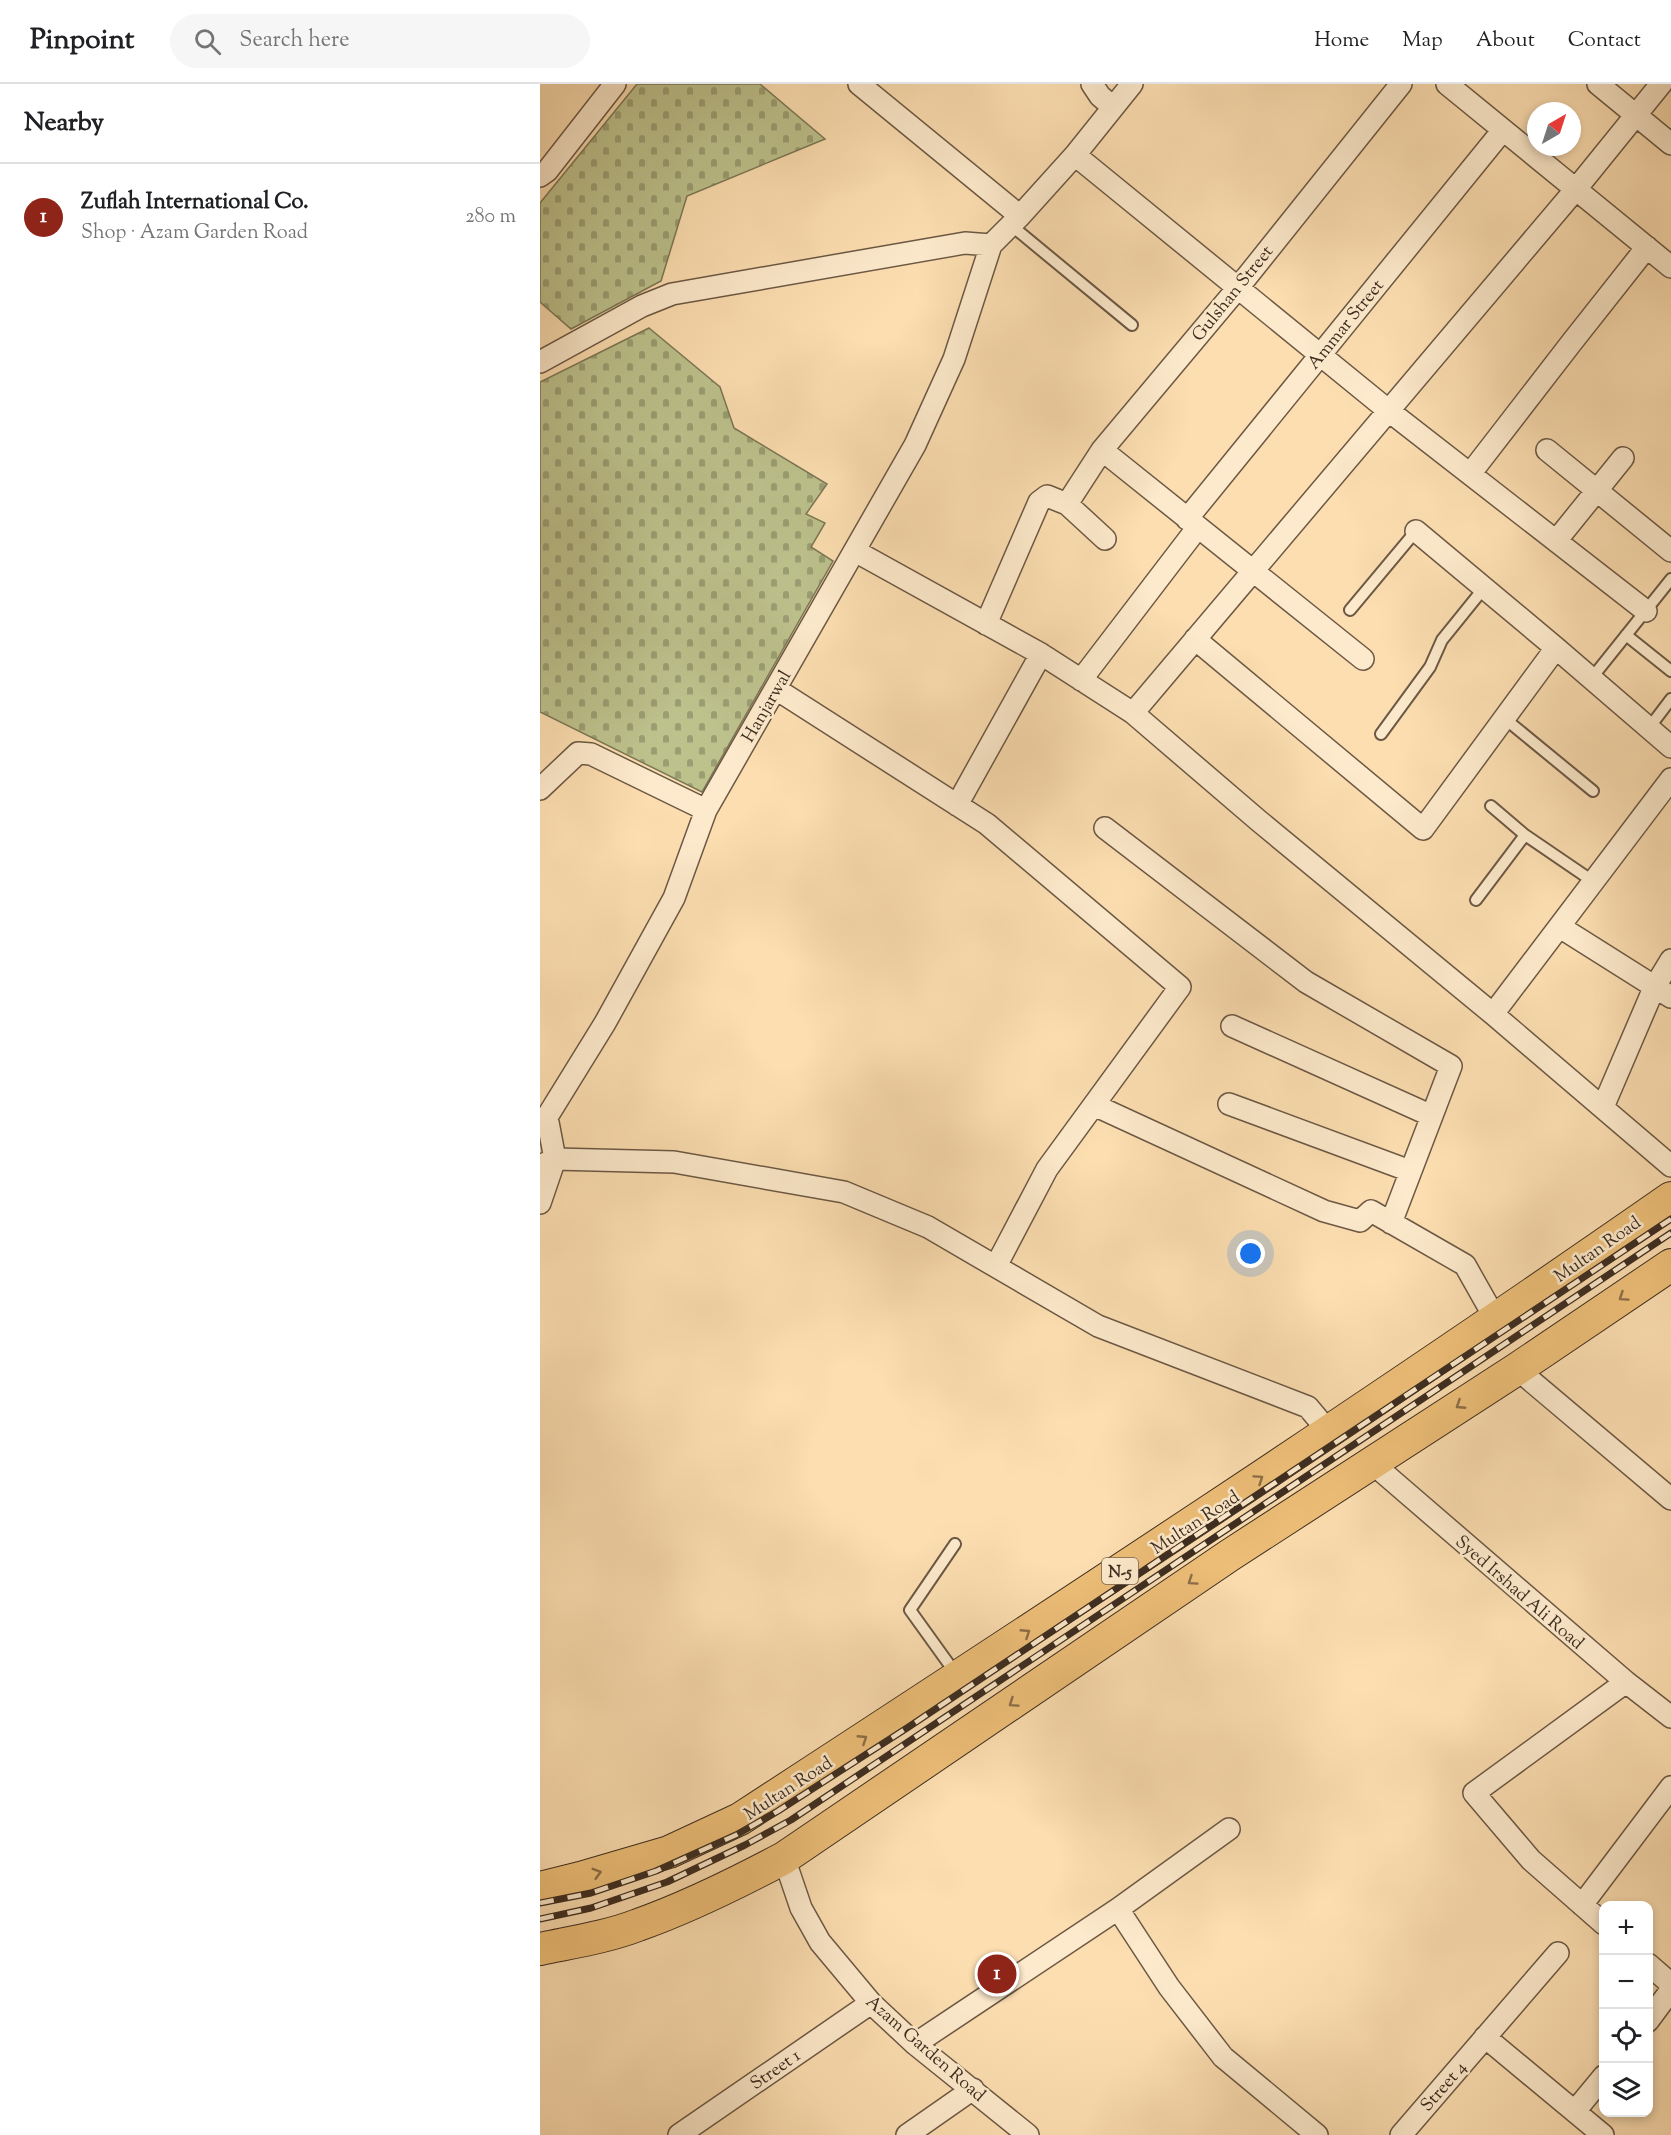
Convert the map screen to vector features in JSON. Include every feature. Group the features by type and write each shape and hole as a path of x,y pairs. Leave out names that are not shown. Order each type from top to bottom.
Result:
{"main road":[{"name":"Multan Road","path":"540,1888 669,1852 740,1819 1204,1516 1496,1320 1671,1198"},
{"path":"540,1949 636,1926 728,1887 784,1858 1230,1556 1517,1369 1671,1264"},
{"path":"1204,1516 1230,1556"}],"street":[{"path":"540,176 615,84"},
{"path":"859,84 1016,221"},
{"path":"1092,84 1100,96 1113,107"},
{"name":"Hanjarwal","path":"540,1203 548,1162 543,1115 605,1023 674,898 706,810 915,445 954,359 991,245 1016,221 1075,155 1132,84"},
{"name":"Gulshan Street","path":"1067,504 1102,450 1236,289 1401,84"},
{"path":"1447,84 1671,267"},
{"path":"1598,84 1671,144"},
{"path":"1133,713 1576,189 1661,84"},
{"name":"Ammar Street","path":"1081,680 1192,523 1320,355 1503,130"},
{"path":"1075,155 1236,289 1646,611"},
{"path":"540,362 642,306 672,294 965,243 991,245"},
{"path":"1470,474 1647,248"},
{"path":"1102,450 1363,659"},
{"path":"1547,450 1671,551"},
{"path":"1556,541 1623,458"},
{"path":"986,624 1039,502 1047,496 1067,504 1105,539"},
{"path":"1416,531 1671,747"},
{"path":"855,552 1041,654 1133,713 1258,821 1493,1014 1671,1166"},
{"path":"1195,639 1423,829 1556,648"},
{"path":"957,805 1041,654"},
{"path":"776,689 987,824 1180,987 1047,1169 996,1266"},
{"path":"540,789 578,753 591,754 706,810"},
{"path":"1493,1014 1671,779"},
{"path":"1105,828 1306,982 1451,1066 1391,1223"},
{"path":"1560,927 1663,993"},
{"path":"1603,1107 1663,993 1671,960"},
{"path":"1232,1026 1432,1116"},
{"path":"1229,1104 1410,1171"},
{"path":"1094,1105 1324,1211 1360,1221 1371,1211 1465,1265 1496,1320"},
{"path":"548,1162 674,1162 844,1192 928,1227 1098,1326 1308,1407 1329,1432"},
{"path":"1517,1369 1671,1499"},
{"name":"Syed Irshad Ali Road","path":"1372,1463 1626,1682 1671,1717"},
{"path":"1599,1920 1531,1860 1474,1793 1626,1682"},
{"path":"1582,1905 1671,1787"},
{"path":"915,2044 1118,1909 1229,1829"},
{"name":"Azam Garden Road","path":"784,1858 801,1908 820,1942 870,2003 915,2044 1028,2135"},
{"path":"1118,1909 1169,1987 1224,2057 1317,2135"},
{"name":"Street 4","path":"1401,2135 1558,1953"},
{"path":"1653,1968 1671,1984"},
{"path":"1659,2018 1671,1990"},
{"name":"Street 1","path":"679,2135 870,2003"},
{"path":"1485,2037 1603,2135"},
{"path":"1575,2111 1599,2082"},
{"path":"907,2135 973,2089"}],"lane":[{"path":"1016,221 1132,325"},
{"path":"1350,610 1416,531"},
{"path":"1592,678 1671,579"},
{"path":"1381,734 1430,667 1442,640 1484,588"},
{"path":"1626,635 1671,671"},
{"path":"1649,728 1671,699"},
{"path":"1504,718 1593,791"},
{"path":"1491,807 1525,835 1594,882"},
{"path":"1476,900 1525,835"},
{"path":"955,1544 910,1610 958,1677"}],"green space":[{"path":"637,84 760,84 825,139 687,196 661,281 571,329 540,302 540,203"},
{"path":"649,328 720,387 734,428 827,484 806,514 825,523 811,547 833,561 702,792 540,712 540,382"}],"railway":[{"path":"540,1903 591,1893 656,1871 736,1835 778,1811 907,1728 1671,1219"},
{"path":"540,1919 591,1908 667,1882 791,1820 1671,1233"}],"place":[{"name":"Zuflah International Co.","path":"997,1974"}]}
